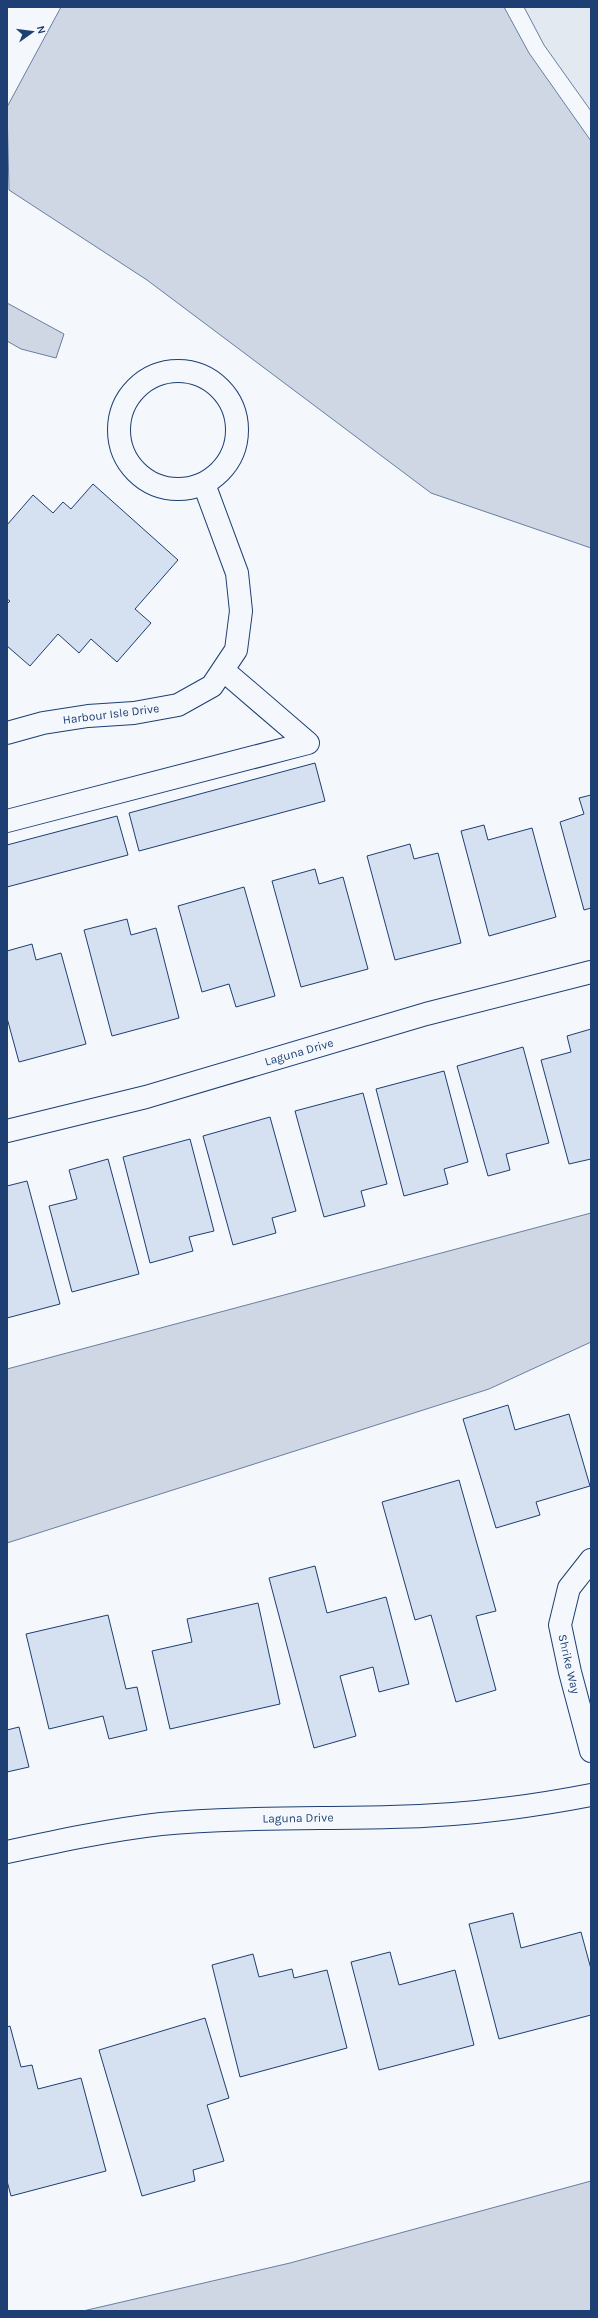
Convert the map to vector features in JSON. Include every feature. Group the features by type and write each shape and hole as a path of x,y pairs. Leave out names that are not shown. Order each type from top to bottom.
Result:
{"street":[{"path":"182,370 201,375 218,387 230,403 237,424 234,450 224,468 204,484 184,490 163,488 141,477 127,462 118,435 120,415 129,395 144,381 155,375 182,370"},
{"name":"Harbour Isle Drive","path":"7,733 43,723 88,716 134,713 178,705 212,686 236,650 241,611 237,573 204,484"},
{"path":"7,821 308,743 223,670"},
{"name":"Laguna Drive","path":"7,1131 146,1097 426,1014 591,972"},
{"name":"Shrike Way","path":"591,1560 569,1588 560,1624 570,1672 591,1751"},
{"name":"Laguna Drive","path":"7,1852 84,1835 161,1824 249,1819 392,1817 484,1812 591,1795"}],"shaded area":[{"path":"61,7 504,7 529,53 591,141 591,548 431,493 147,280 9,190 7,107"},
{"path":"524,7 591,7 591,111 544,45"},
{"path":"7,303 64,334 56,358 21,349 7,341"},
{"path":"591,1213 591,1342 489,1389 7,1543 7,1369"},
{"path":"591,2181 591,2311 83,2311 290,2263"}],"building":[{"path":"93,484 178,560 135,609 151,623 117,662 91,639 79,653 58,634 30,666 7,646 7,604 10,601 7,599 7,525 33,495 53,513 63,502 71,509"},
{"path":"315,763 325,801 139,851 129,813"},
{"path":"591,795 591,908 584,910 560,822 584,814 579,798"},
{"path":"117,816 128,855 7,887 7,845"},
{"path":"484,825 488,840 532,828 556,917 489,936 461,831"},
{"path":"410,844 414,859 438,853 461,943 395,960 367,856"},
{"path":"315,869 319,884 343,877 368,969 301,987 272,881"},
{"path":"244,887 275,996 236,1007 229,984 202,992 178,906"},
{"path":"127,919 131,935 156,928 179,1018 112,1036 84,930"},
{"path":"32,944 36,960 61,953 86,1044 19,1062 7,1018 7,951"},
{"path":"591,1029 591,1159 569,1164 541,1060 571,1052 567,1036"},
{"path":"523,1047 549,1143 506,1154 510,1170 488,1176 457,1066"},
{"path":"444,1071 468,1162 444,1169 448,1184 404,1196 376,1089"},
{"path":"363,1093 387,1184 361,1191 365,1206 324,1217 295,1111"},
{"path":"270,1117 296,1211 272,1218 276,1233 233,1245 203,1136"},
{"path":"190,1139 214,1231 189,1237 193,1251 150,1263 123,1157"},
{"path":"108,1159 139,1274 72,1292 49,1206 77,1199 69,1170"},
{"path":"27,1181 60,1304 7,1318 7,1186"},
{"path":"508,1405 515,1430 569,1414 590,1486 536,1502 540,1515 496,1528 463,1419"},
{"path":"459,1480 496,1611 476,1616 496,1690 456,1702 431,1615 415,1620 382,1502"},
{"path":"315,1566 327,1613 386,1597 409,1684 379,1692 373,1667 340,1676 356,1736 314,1748 269,1578"},
{"path":"258,1603 280,1704 170,1729 152,1651 192,1642 187,1619"},
{"path":"108,1615 126,1689 137,1687 147,1730 109,1739 103,1716 49,1729 26,1634"},
{"path":"19,1727 29,1767 7,1772 7,1730"},
{"path":"513,1913 521,1948 581,1932 591,1969 591,2015 499,2039 469,1924"},
{"path":"390,1952 399,1985 455,1970 474,2045 379,2070 351,1962"},
{"path":"253,1954 259,1977 292,1969 294,1978 327,1970 347,2048 240,2077 212,1965"},
{"path":"205,2018 229,2098 207,2105 224,2161 193,2170 195,2181 142,2196 99,2050"},
{"path":"10,2026 21,2067 32,2065 38,2089 81,2078 106,2171 11,2196 7,2181 7,2027"}]}
